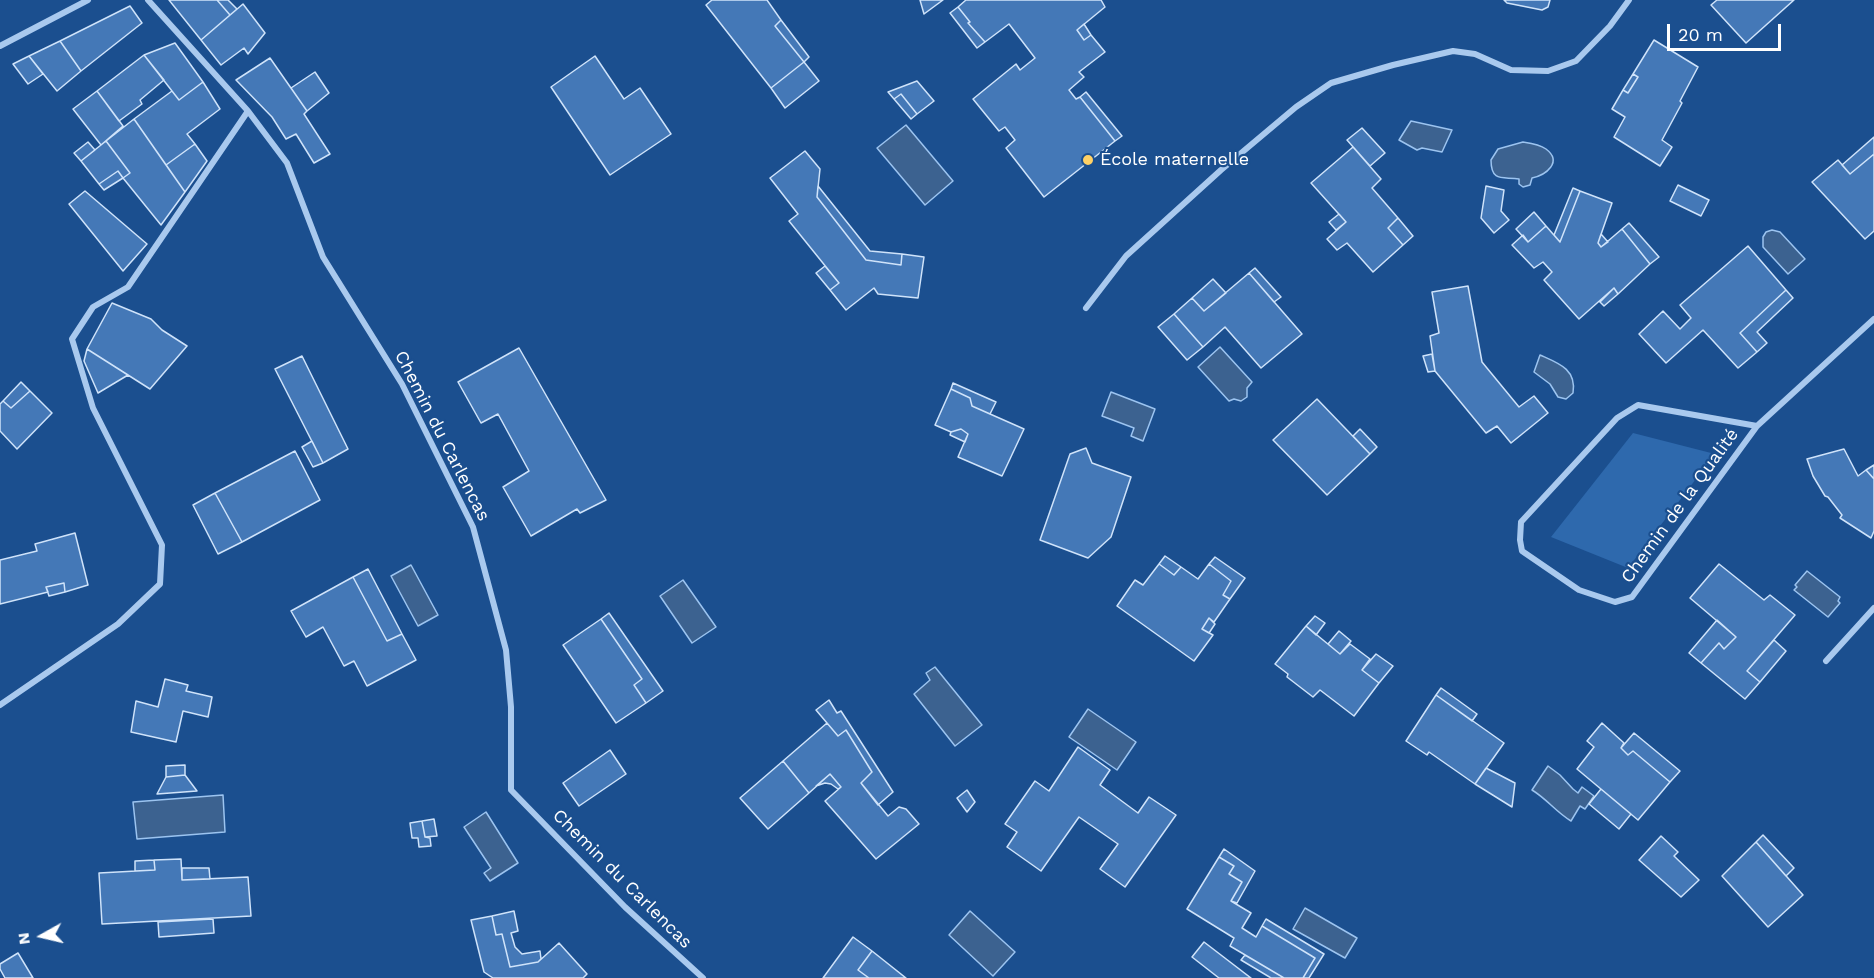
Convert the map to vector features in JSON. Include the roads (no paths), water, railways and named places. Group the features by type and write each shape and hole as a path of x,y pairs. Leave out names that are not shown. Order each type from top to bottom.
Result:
{"street":[{"path":"0,46 88,0"},
{"name":"Chemin du Carlencas","path":"148,0 248,111 287,163 323,257 402,384 473,527 506,650 511,707 511,790 625,907 703,978"},
{"path":"1086,308 1126,256 1287,114 1330,83 1453,51 1475,54 1511,70 1548,71 1576,61 1610,26 1629,0"},
{"path":"0,705 118,624 160,584 162,545 93,408 72,339 93,307 128,286 248,111"},
{"name":"Chemin de la Qualité","path":"1757,426 1638,405 1617,418 1521,522 1522,551 1579,590 1615,602 1632,597 1757,426 1874,319"},
{"path":"1826,661 1874,608"}],"place":[{"name":"École maternelle","path":"1088,160"}]}
